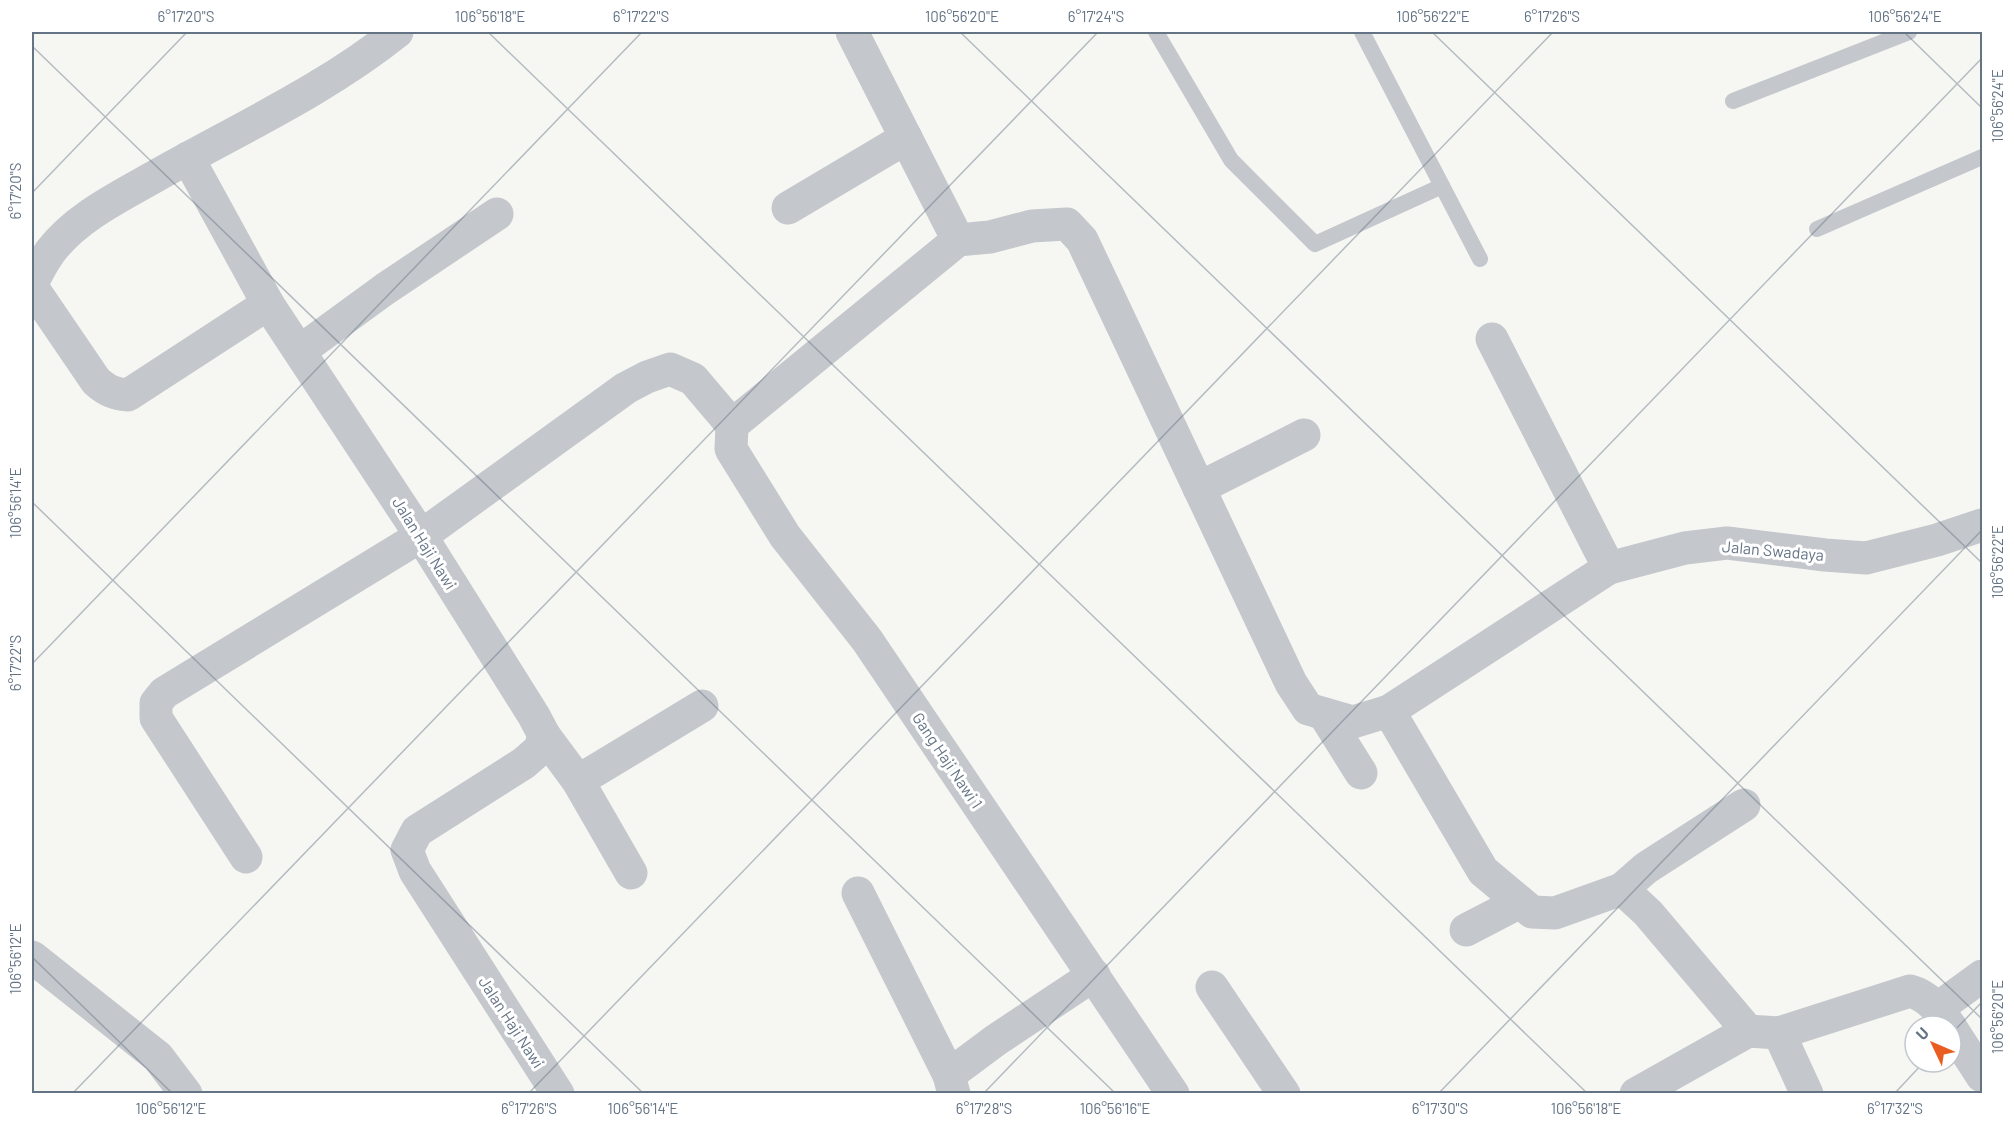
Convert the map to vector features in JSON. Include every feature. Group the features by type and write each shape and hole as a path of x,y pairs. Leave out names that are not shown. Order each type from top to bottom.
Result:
{"street":[{"path":"268,304 129,395 116,394 106,390 96,381 32,285 50,252 72,230 103,206 279,109 368,54 397,32"},
{"path":"852,32 958,240"},
{"path":"788,208 906,138"},
{"name":"Jalan Haji Nawi","path":"188,158 268,304 421,536 544,735 540,749 524,763 417,831 407,850 415,871 558,1094"},
{"path":"300,351 385,289 497,214"},
{"path":"246,857 156,718 156,703 164,693 421,536 626,388 647,376 670,369 693,380 732,425 958,240 990,237 1032,226 1067,224 1082,240 1291,682 1308,708 1324,714 1361,773"},
{"path":"1492,339 1609,568"},
{"name":"Gang Haji Nawi 1","path":"732,425 731,449 785,536 867,640 1173,1094"},
{"path":"1200,488 1304,435"},
{"name":"Jalan Swadaya","path":"1324,714 1353,722 1389,711 1609,568 1685,548 1727,543 1866,558 1980,534"},
{"path":"578,781 702,706"},
{"path":"1389,711 1483,871 1532,912 1556,913 1622,889 1646,868 1744,805"},
{"path":"544,735 578,781 631,873"},
{"path":"1622,889 1764,1032 1807,1094"},
{"path":"858,893 952,1084 996,1040 1094,975"},
{"path":"1467,930 1520,902"},
{"path":"32,957 158,1057 186,1094"},
{"path":"1952,1014 1983,976"},
{"path":"1212,987 1284,1094"},
{"path":"1636,1094 1764,1032 1910,992 1920,994 1939,1014"},
{"path":"1963,1046 1983,1076"}],"lane":[{"path":"1156,32 1231,160 1315,244 1442,186"},
{"path":"1362,32 1480,259"},
{"path":"1733,101 1909,32"},
{"path":"1817,229 1983,157"}]}
